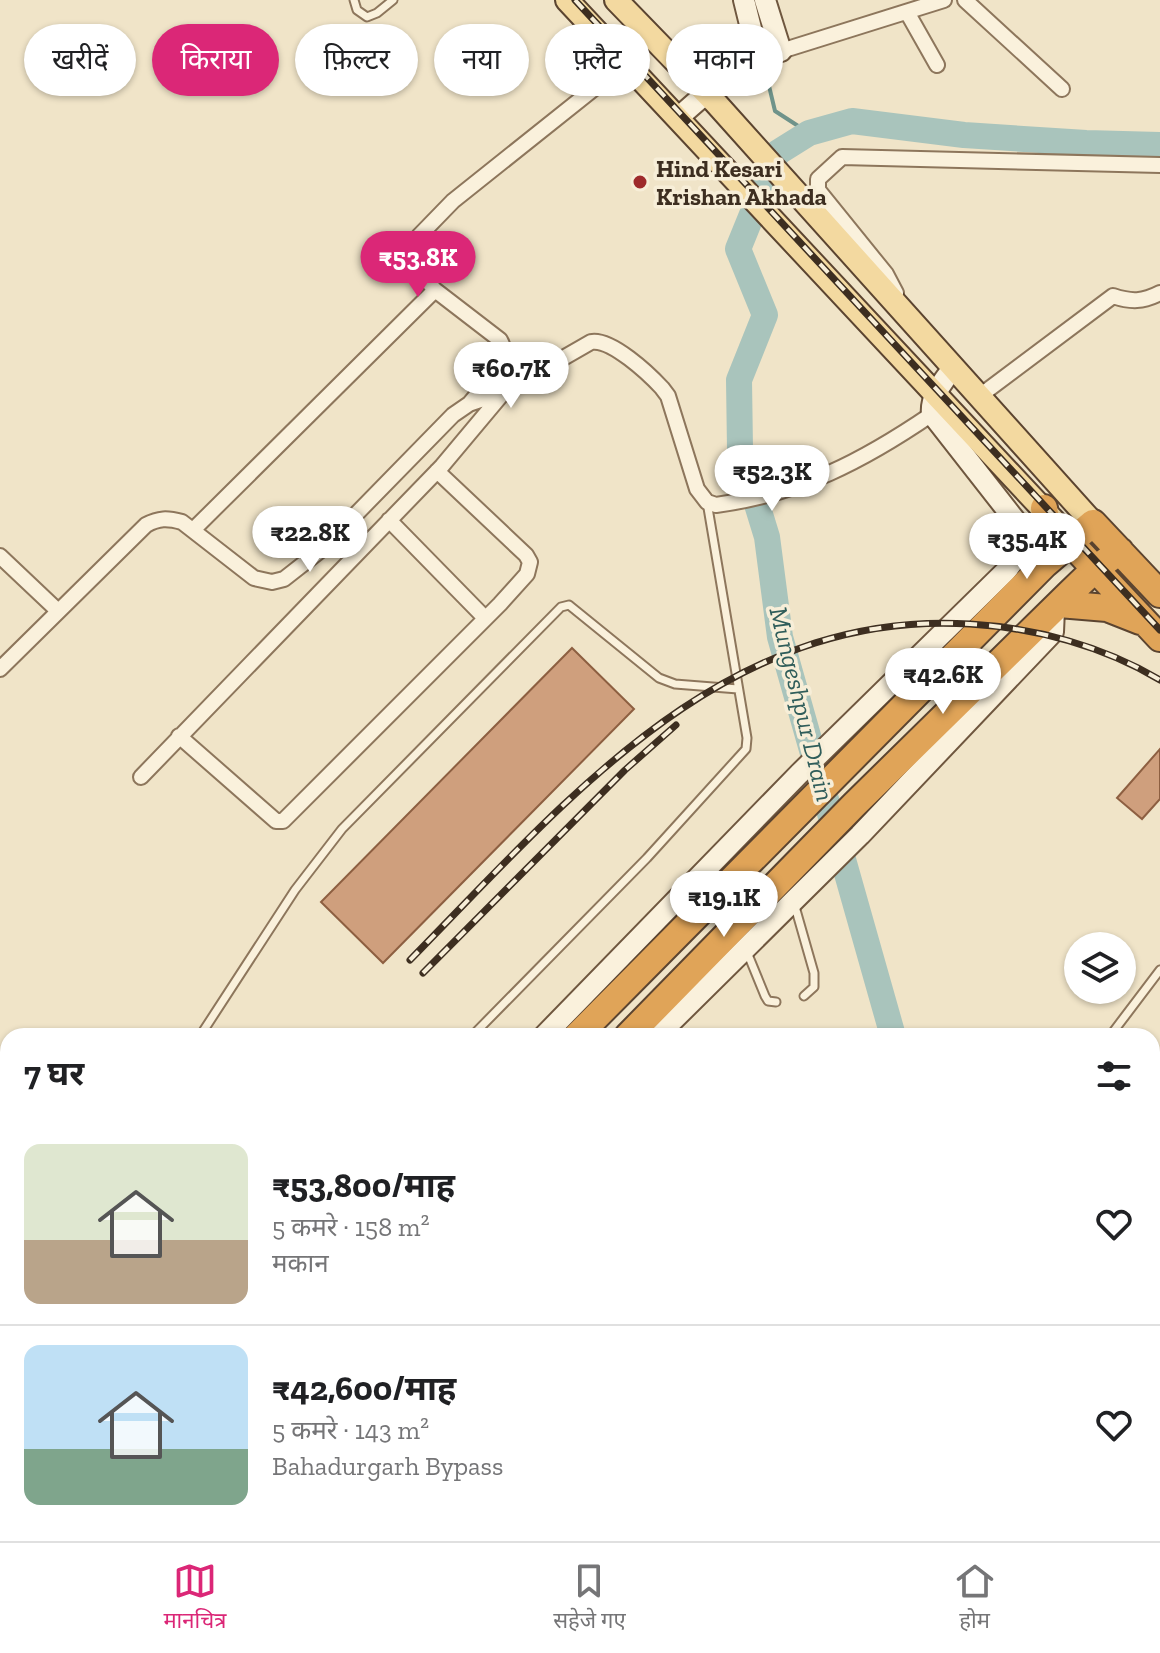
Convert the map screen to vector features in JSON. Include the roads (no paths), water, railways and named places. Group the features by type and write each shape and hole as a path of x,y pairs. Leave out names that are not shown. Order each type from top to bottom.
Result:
{"highway":[{"path":"1044,508 1048,532 1045,564"},
{"path":"585,1028 1069,541 1093,523 1157,591"},
{"path":"1069,541 1153,631"},
{"path":"636,1028 854,805 1056,606 1095,569 1120,551"},
{"path":"1056,606 1107,608 1153,631"}],"main road":[{"path":"567,0 589,24"},
{"path":"616,0 710,97 1093,523"},
{"path":"744,0 756,24"},
{"path":"765,0 768,24"},
{"path":"552,1028 799,774 1021,553 1022,536 1018,524 934,404 850,301 650,88"},
{"path":"680,120 710,97"},
{"path":"934,404 953,368"},
{"path":"934,404 1044,508 1069,541"},
{"path":"665,1028 860,835 1053,632 1056,606"}],"street":[{"path":"783,50 944,0"},
{"path":"965,0 1062,89"},
{"path":"907,12 937,65"},
{"path":"469,404 504,359 504,348 500,340 435,290 415,267 412,249 419,236 453,201 585,96"},
{"path":"906,313 886,274 818,190 818,179 842,157 1160,165"},
{"path":"193,530 435,290"},
{"path":"981,395 1113,296 1129,301 1147,300 1160,293"},
{"path":"0,669 146,525 168,518 182,522 254,578 272,582 284,579 321,550 453,415 469,404 504,392 591,342 601,341 613,347 656,381 668,396 697,489 707,502 716,505 799,486 852,465 934,404"},
{"path":"141,777 437,471 504,392"},
{"path":"179,736 276,821 283,821 485,618 527,574 530,562 437,471"},
{"path":"389,520 485,618"},
{"path":"0,556 57,610"}],"lane":[{"path":"354,0 357,10 367,17 393,0"},
{"path":"480,1028 647,858 746,749 747,738 707,502"},
{"path":"205,1028 295,890 342,829 561,607 569,605 659,678 675,684 738,689"},
{"path":"793,901 814,973 814,987 804,996"},
{"path":"745,948 765,996 768,1001 776,1002"},
{"path":"1116,1028 1160,970"}],"waterway":[{"path":"771,96 775,111 809,133"},
{"name":"Mungeshpur Drain","path":"891,1028 780,637 767,537 740,449 739,380 765,315 738,249 777,153 809,133 852,121 964,135 1160,145"}],"railway":[{"path":"575,0 1160,630"},
{"path":"410,960 529,838 591,780 656,727 726,682 801,648 882,628 970,624 995,626 1092,648 1160,680"},
{"path":"423,973 625,770 676,725"}],"place":[{"name":"Hind Kesari Krishan Akhada","path":"640,182"}]}
